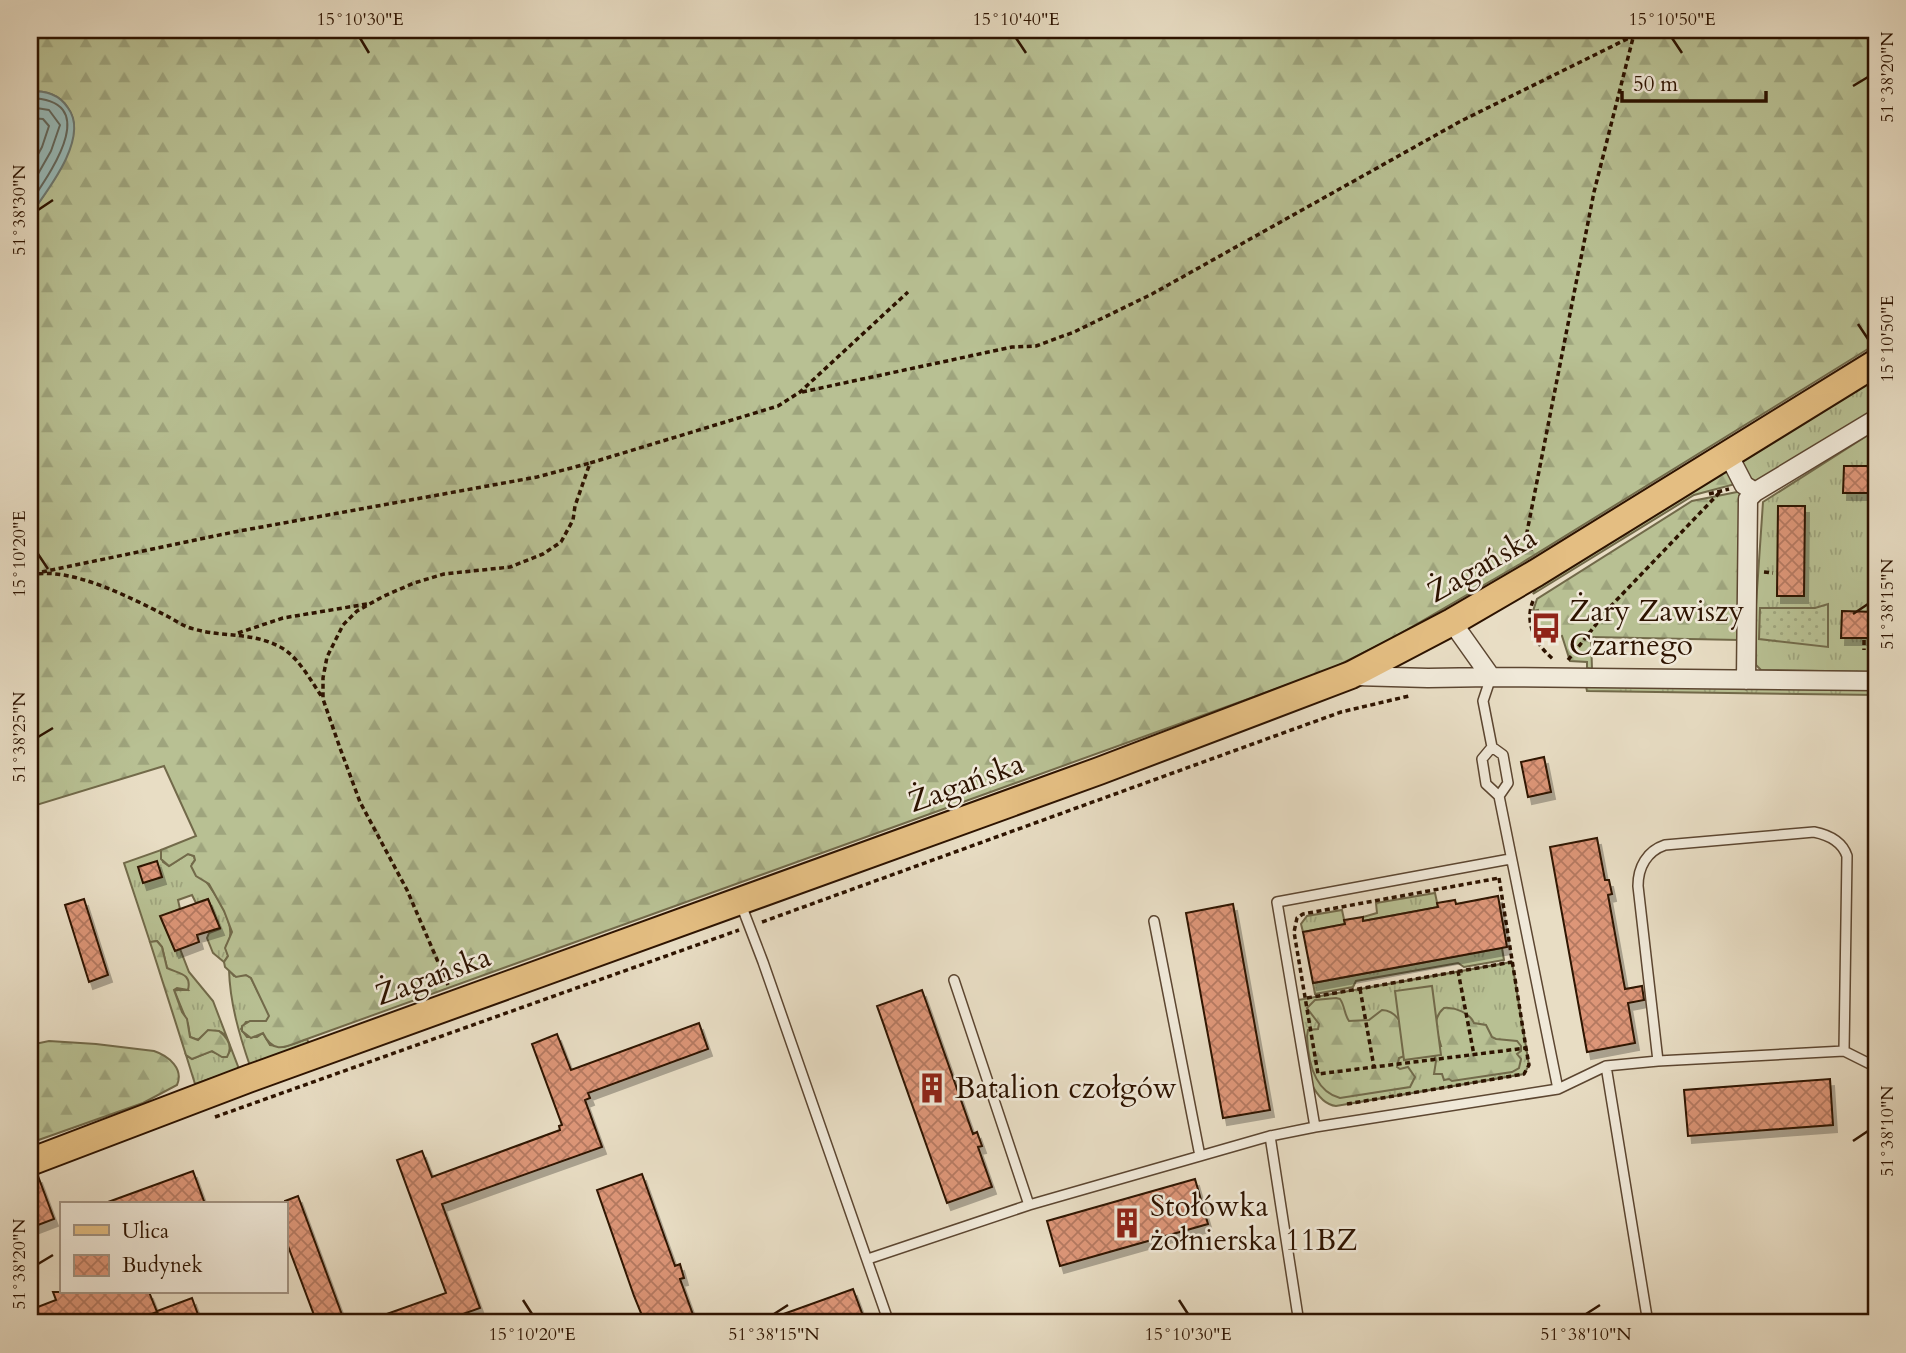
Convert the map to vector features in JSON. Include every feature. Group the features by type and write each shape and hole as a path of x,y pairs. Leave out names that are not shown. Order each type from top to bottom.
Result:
{"main road":[{"name":"Żagańska","path":"30,1161 1123,762 1351,676 1452,622 1537,584 1728,454 1876,363"}],"street":[{"path":"1750,488 1876,419"},
{"path":"1728,454 1750,488 1746,680"},
{"path":"1452,622 1491,677"},
{"path":"1351,676 1876,681"}],"lane":[{"path":"1491,677 1483,701 1492,747 1503,755 1508,783 1499,796"},
{"path":"1492,747 1482,759 1486,784 1499,796 1558,1089"},
{"path":"1658,1061 1638,886 1640,868 1644,861 1653,850 1665,845 1814,832 1839,842 1847,856 1844,1051"},
{"path":"1315,1127 1277,902 1510,859"},
{"path":"740,900 889,1323"},
{"path":"1154,921 1200,1156"},
{"path":"954,980 1029,1205"},
{"path":"868,1259 1029,1205 1270,1136 1558,1089 1606,1066 1844,1051 1876,1067"},
{"path":"1606,1066 1645,1323"},
{"path":"1270,1136 1299,1323"}],"path":[{"path":"1558,661 1541,648 1534,637 1530,610 1537,584 1527,532 1594,192 1634,30"},
{"path":"800,392 1012,347 1036,345 1074,332 1152,294 1461,121 1633,36"},
{"path":"30,575 234,532 537,477 778,406 800,392 908,292"},
{"path":"323,699 324,668 334,641 343,625 357,611 414,583 444,574 510,567 543,554 561,542 573,520 590,463"},
{"path":"1703,496 1750,488"},
{"path":"1564,665 1609,608 1721,491"},
{"path":"42,572 92,582 191,629 261,639 284,649 323,699 360,802 407,890 435,951 454,1004"},
{"path":"236,634 282,618 371,603"},
{"path":"1864,640 1864,650"},
{"path":"1347,1104 1524,1074 1529,1065 1499,878 1303,914 1297,918 1294,932 1318,1074 1526,1048"},
{"path":"1305,999 1512,962"},
{"path":"1458,971 1474,1055"},
{"path":"1360,989 1374,1067"}],"green space":[{"path":"48,30 1876,30 1876,344 1520,564 1391,639 1331,669 293,1044 276,1047 263,1033 251,1038 242,1031 242,1026 250,1021 266,1021 269,1016 251,978 246,975 236,977 225,967 224,962 228,956 225,948 232,932 209,884 196,876 191,866 195,860 194,856 188,854 169,866 161,859 161,850 196,836 164,766 30,807 30,215 63,163 73,133 73,120 60,99 51,94 30,91 39,34"},
{"path":"1876,373 1876,411 1764,480 1755,481 1749,477 1740,463 1748,452"},
{"path":"1876,430 1876,672 1761,670 1756,665 1756,605 1763,502"},
{"path":"1728,469 1739,483 1694,495 1533,594 1538,586"},
{"path":"1742,491 1739,640 1591,637 1592,669 1587,668 1587,662 1570,661 1562,636 1538,640 1535,621 1540,620 1538,610 1533,611 1537,599 1692,501"},
{"path":"1828,604 1828,647 1759,639 1760,608 1815,608"},
{"path":"1586,686 1876,690 1876,695 1587,691"},
{"path":"161,850 163,862 169,866 188,854 194,856 192,864 220,903 230,927 226,946 228,956 224,962 213,953 207,938 209,933 220,929 208,899 196,903 192,895 178,900 180,909 161,917 175,950 180,949 189,972 213,1001 239,1069 195,1084 186,1055 192,1059 211,1051 225,1057 230,1051 229,1043 219,1031 209,1032 198,1040 190,1037 188,1024 174,990 188,990 167,968 162,947 157,941 150,942 124,863"},
{"path":"1435,893 1438,907 1363,921 1363,917 1377,913 1376,903"},
{"path":"1342,910 1345,924 1303,932 1301,924 1307,916"},
{"path":"157,941 162,947 167,968 184,975 188,980 188,990 174,990 187,1019 190,1037 198,1040 208,1030 219,1031 229,1043 227,1057 212,1051 192,1059 186,1055 150,942"},
{"path":"1502,948 1504,960 1464,967 1458,963 1356,981 1353,987 1315,994 1313,983"},
{"path":"1512,962 1529,1065 1524,1074 1336,1106 1324,1101 1315,1091 1311,1083 1298,1000"},
{"path":"229,970 234,976 246,975 251,978 270,1016 266,1021 246,1022 241,1029 247,1037 257,1037 263,1033 270,1045 284,1047 307,1039 309,1044 250,1066 236,1018"},
{"path":"1432,986 1441,1055 1404,1060 1395,991"},
{"path":"1336,998 1342,1002 1349,1021 1369,1020 1382,1010 1395,1015 1403,1026 1407,1041 1407,1055 1399,1058 1397,1067 1408,1067 1415,1077 1410,1087 1340,1098 1324,1089 1318,1082 1311,1064 1307,1036 1308,1030 1318,1029 1319,1024 1307,1008 1315,1000"},
{"path":"1444,1008 1462,1011 1474,1023 1486,1025 1496,1039 1517,1041 1521,1046 1521,1051 1517,1054 1521,1059 1519,1068 1512,1072 1452,1081 1444,1080 1442,1074 1434,1074 1434,1052 1437,1046 1441,1046 1436,1021"},
{"path":"49,1041 154,1051 174,1064 179,1079 177,1085 143,1103 30,1143 30,1045"}],"water":[{"path":"30,91 47,93 61,99 73,120 74,133 56,178 30,215"}],"building":[{"path":"1844,466 1876,466 1876,493 1843,493"},
{"path":"1778,506 1805,506 1804,596 1777,596"},
{"path":"1842,611 1876,612 1876,638 1841,638"},
{"path":"1544,757 1551,792 1528,797 1521,762"},
{"path":"1597,838 1605,880 1609,880 1612,894 1608,895 1625,989 1642,986 1644,1000 1628,1003 1635,1043 1587,1052 1550,847"},
{"path":"157,861 162,877 143,883 138,867"},
{"path":"1498,896 1507,947 1313,983 1303,932 1345,924 1344,920 1363,917 1363,921 1438,907 1437,903 1455,900 1456,904"},
{"path":"84,899 108,975 89,982 65,905"},
{"path":"208,899 220,928 197,935 199,942 175,951 160,916"},
{"path":"1233,904 1270,1110 1223,1118 1186,913"},
{"name":"Batalion czołgów","path":"922,990 973,1134 977,1132 982,1146 978,1147 992,1187 947,1203 877,1006"},
{"path":"699,1023 708,1049 588,1093 590,1098 585,1100 602,1147 442,1204 480,1308 438,1323 367,1323 446,1293 397,1160 422,1151 432,1177 560,1130 559,1126 562,1125 532,1044 557,1034 571,1070"},
{"path":"1830,1079 1833,1125 1688,1136 1684,1090"},
{"path":"193,1171 204,1202 108,1202"},
{"path":"642,1174 675,1266 680,1264 684,1278 680,1279 696,1323 645,1323 634,1296 597,1190"},
{"path":"38,1176 54,1219 30,1228 30,1177"},
{"name":"Stołówka żołnierska 11BZ","path":"1195,1179 1208,1224 1060,1266 1047,1221"},
{"path":"298,1196 345,1323 317,1323 287,1243 285,1201"},
{"path":"853,1289 863,1316 843,1323 764,1323 764,1321"},
{"path":"53,1292 150,1294 157,1312 126,1323 30,1323 30,1310 56,1300"},
{"path":"192,1298 201,1323 161,1323 157,1311"}],"waterway":[{"path":"30,37 43,30"}],"place":[{"name":"Żary Zawiszy Czarnego","path":"1546,628"},
{"name":"Batalion czołgów","path":"932,1088"},
{"name":"Stołówka żołnierska 11BZ","path":"1127,1223"}]}
